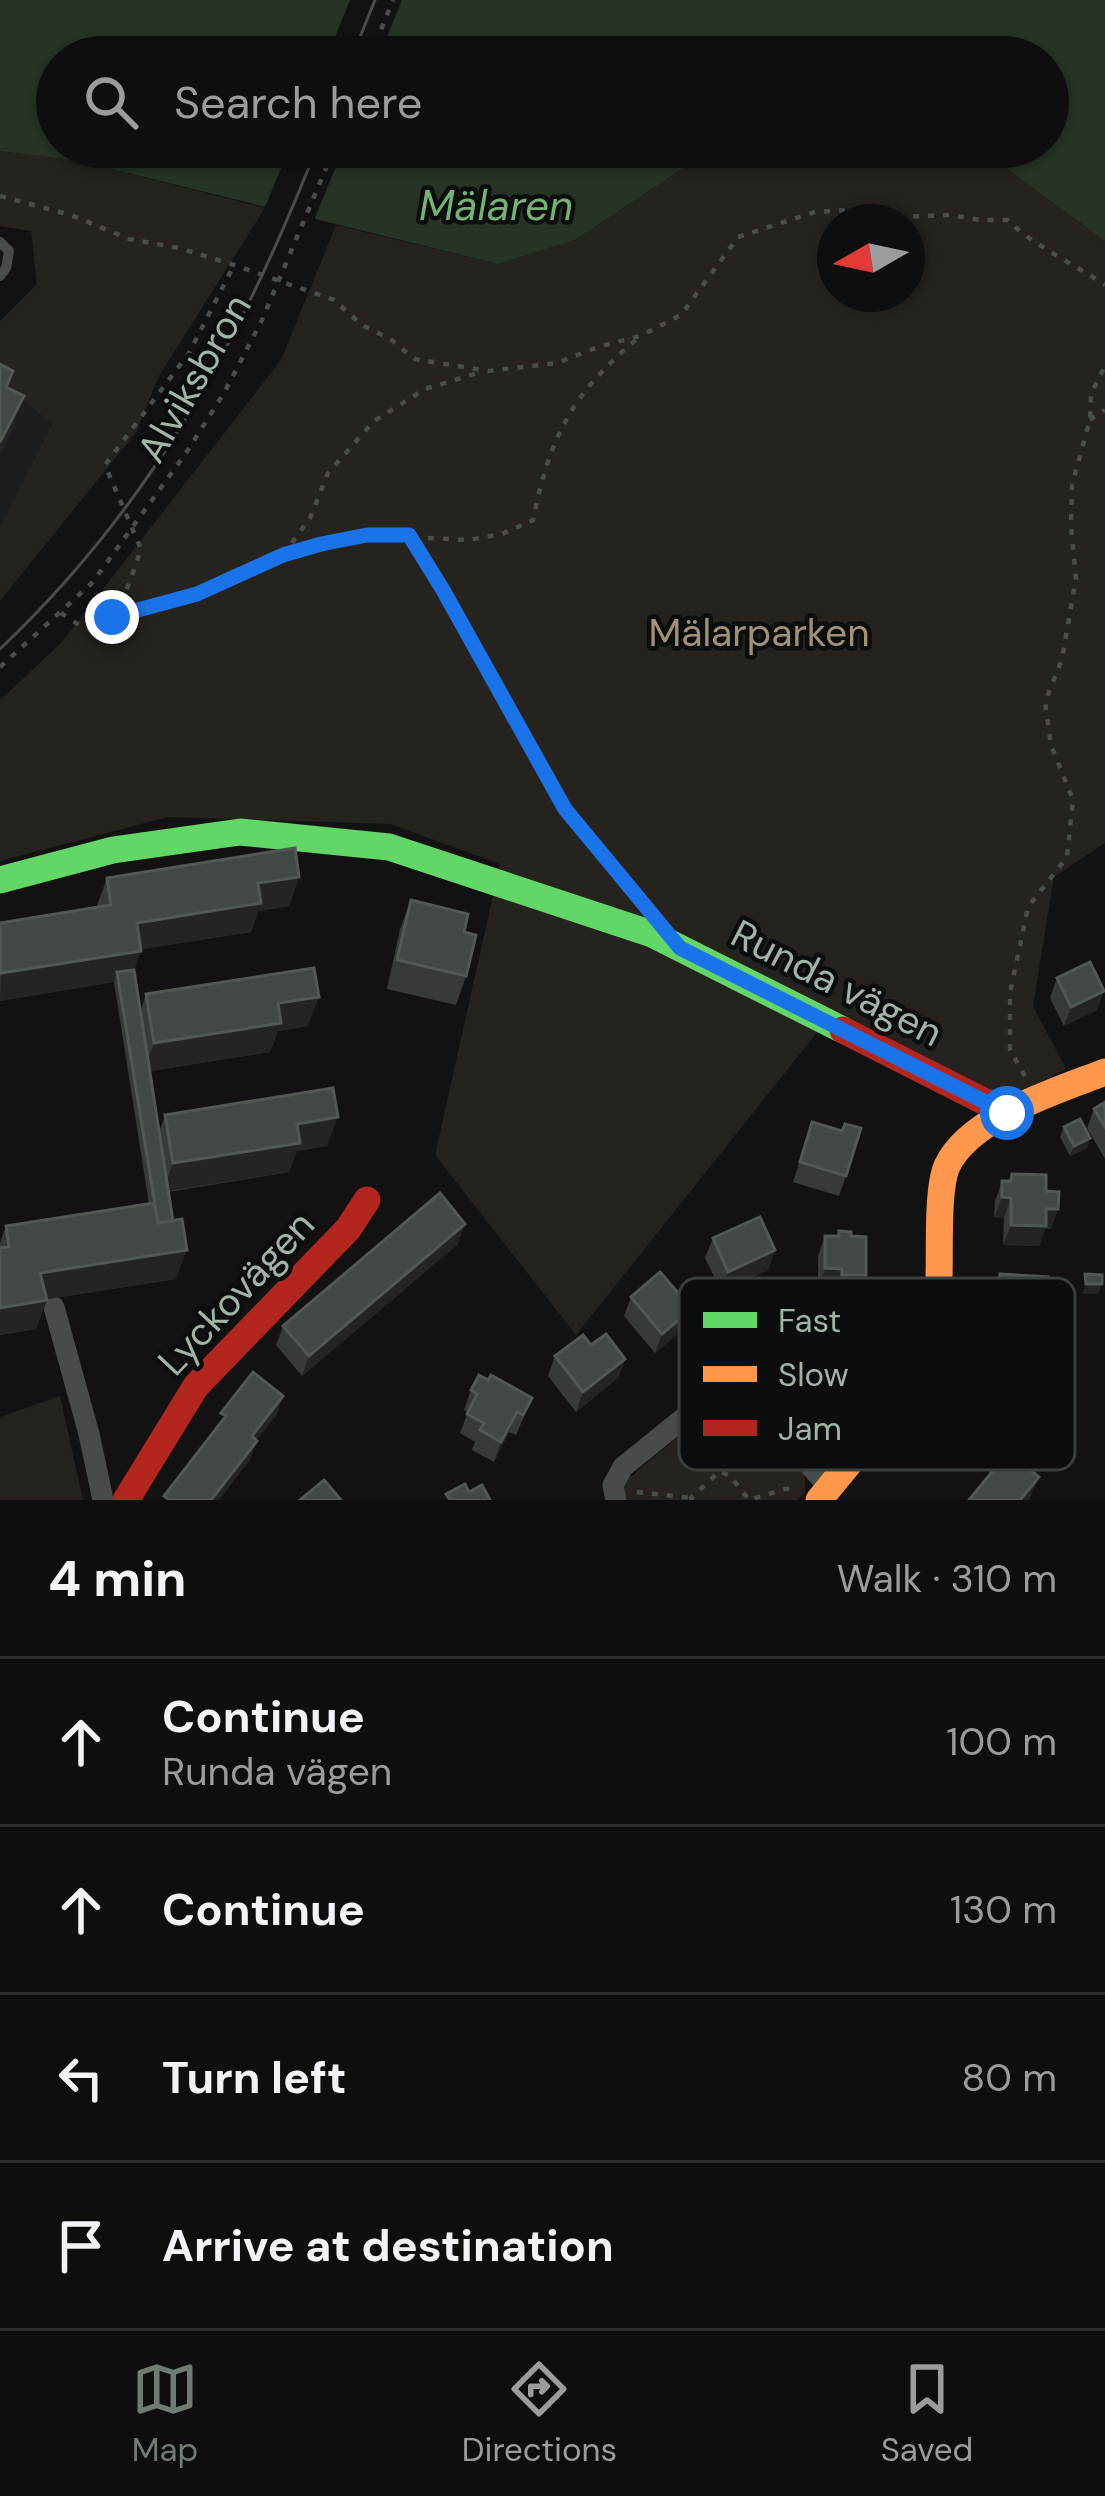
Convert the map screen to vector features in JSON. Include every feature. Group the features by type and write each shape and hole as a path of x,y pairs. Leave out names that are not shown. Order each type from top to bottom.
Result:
{"street":[{"name":"Runda vägen","path":"0,880 113,850 240,832 389,847 652,934 1007,1113"},
{"path":"939,1278 946,1167 976,1132 1007,1113 1105,1072"},
{"name":"Lyckovägen","path":"125,1500 196,1386 348,1228 367,1200"},
{"path":"54,1307 104,1500"},
{"path":"615,1495 613,1485 623,1468 679,1422"}],"lane":[{"path":"0,242 9,250 0,276"}],"path":[{"path":"378,36 393,0"},
{"name":"Alviksbron","path":"0,667 92,583 224,393 262,320 326,168"},
{"path":"0,196 70,215 129,239 234,265 334,300 362,325 416,358 488,370"},
{"path":"283,555 310,518 328,472 374,421 425,389 488,370 557,363 640,336 681,315 738,237 815,212 866,209 900,217 951,214 1007,220 1031,242 1105,285"},
{"path":"112,617 141,549 104,465 189,353 234,265"},
{"path":"61,613 86,628 98,628 112,617 197,594 283,555 367,535 468,540 502,534 533,520 542,474 562,424 593,379 640,336"},
{"path":"1039,1100 1010,1050 1010,993 1028,907 1067,857 1073,800 1051,745 1045,702 1062,659 1076,578 1072,485 1090,420 1091,394 1105,365"},
{"path":"1090,420 1105,410"},
{"path":"409,535 565,809 643,904"},
{"path":"615,1495 692,1499 720,1471 749,1500 785,1489 816,1492"}],"shaded area":[{"path":"0,383 52,424 0,527"}],"green space":[{"path":"0,151 36,156 36,168 107,168 265,208 159,376 137,431 0,601 0,527 52,424 0,383 0,321 37,284 31,231 0,226"},
{"name":"Mälarparken","path":"683,168 1006,168 1105,241 1105,843 1054,877 1033,1006 1066,1069 1006,1099 835,1010 576,1335 435,1155 500,864 390,824 168,817 0,861 0,700 61,643 281,360 336,225 498,264 575,240"},
{"path":"60,1396 83,1500 0,1500 0,1417"},
{"path":"679,1436 679,1470 801,1470 805,1492 798,1500 624,1500 625,1481"}],"water":[{"name":"Mälaren","path":"0,0 1105,0 1105,241 1006,168 1069,168 1069,36 36,36 36,156 0,151"},
{"name":"Mälaren","path":"107,168 683,168 575,240 498,264"}],"pier":[{"path":"350,0 402,0 387,36 335,36"},
{"path":"281,168 335,168 312,225 262,214"}],"building":[{"path":"0,364 13,371 6,387 24,396 0,442"},
{"path":"295,848 299,877 258,883 261,903 137,923 141,951 1,973 0,923 111,905 107,878"},
{"path":"411,900 468,914 464,932 476,935 466,976 397,960"},
{"path":"1090,962 1104,991 1071,1007 1057,978"},
{"path":"314,968 319,997 278,1003 281,1023 154,1043 146,994"},
{"path":"134,970 173,1221 158,1223 117,972"},
{"path":"333,1088 338,1117 297,1124 300,1143 173,1163 165,1115"},
{"path":"1105,1102 1105,1127 1094,1109"},
{"path":"1080,1119 1090,1138 1074,1146 1064,1127"},
{"path":"812,1122 842,1131 845,1124 861,1128 846,1176 800,1162"},
{"path":"1012,1174 1046,1175 1046,1191 1059,1192 1058,1209 1046,1209 1046,1226 1011,1225 1011,1198 1002,1197 1002,1181 1011,1181"},
{"path":"440,1193 465,1224 309,1356 283,1326"},
{"path":"154,1203 158,1223 182,1219 187,1250 40,1273 47,1300 0,1308 0,1248 9,1247 6,1226"},
{"path":"760,1217 775,1250 728,1272 713,1238"},
{"path":"839,1231 866,1237 866,1275 842,1275 842,1269 825,1268 825,1236 839,1236"},
{"path":"660,1272 679,1294 679,1320 662,1334 631,1297"},
{"path":"1000,1274 1048,1277 1048,1278 1000,1278"},
{"path":"1085,1274 1102,1275 1102,1284 1086,1284"},
{"path":"606,1334 625,1359 583,1392 555,1356 583,1335 591,1345"},
{"path":"253,1372 283,1396 252,1436 257,1441 211,1500 169,1500 164,1496 226,1416 221,1413"},
{"path":"479,1375 488,1380 491,1375 532,1398 523,1415 517,1412 501,1442 480,1430 484,1423 467,1414 477,1394 471,1390"},
{"path":"993,1470 1030,1470 1039,1477 1020,1500 969,1500"},
{"path":"324,1480 341,1500 300,1500"},
{"path":"465,1484 469,1492 482,1485 490,1500 450,1500 446,1494"}],"tram line":[{"path":"360,36 375,0"},
{"path":"0,649 103,537 187,416 257,287 308,168"}],"traffic: fast":[{"path":"0,880 113,850 240,832 389,847 652,934 843,1030"}],"traffic: slow":[{"path":"939,1278 942,1189 947,1166 959,1149 1017,1107 1105,1072"},
{"path":"819,1500 844,1470"}],"traffic: jam":[{"path":"843,1030 1007,1113"},
{"path":"126,1500 196,1386 348,1229 367,1200"}],"route":[{"path":"112,617 197,594 283,555 321,544 367,535 409,535 565,809 680,948 1007,1113"}]}
